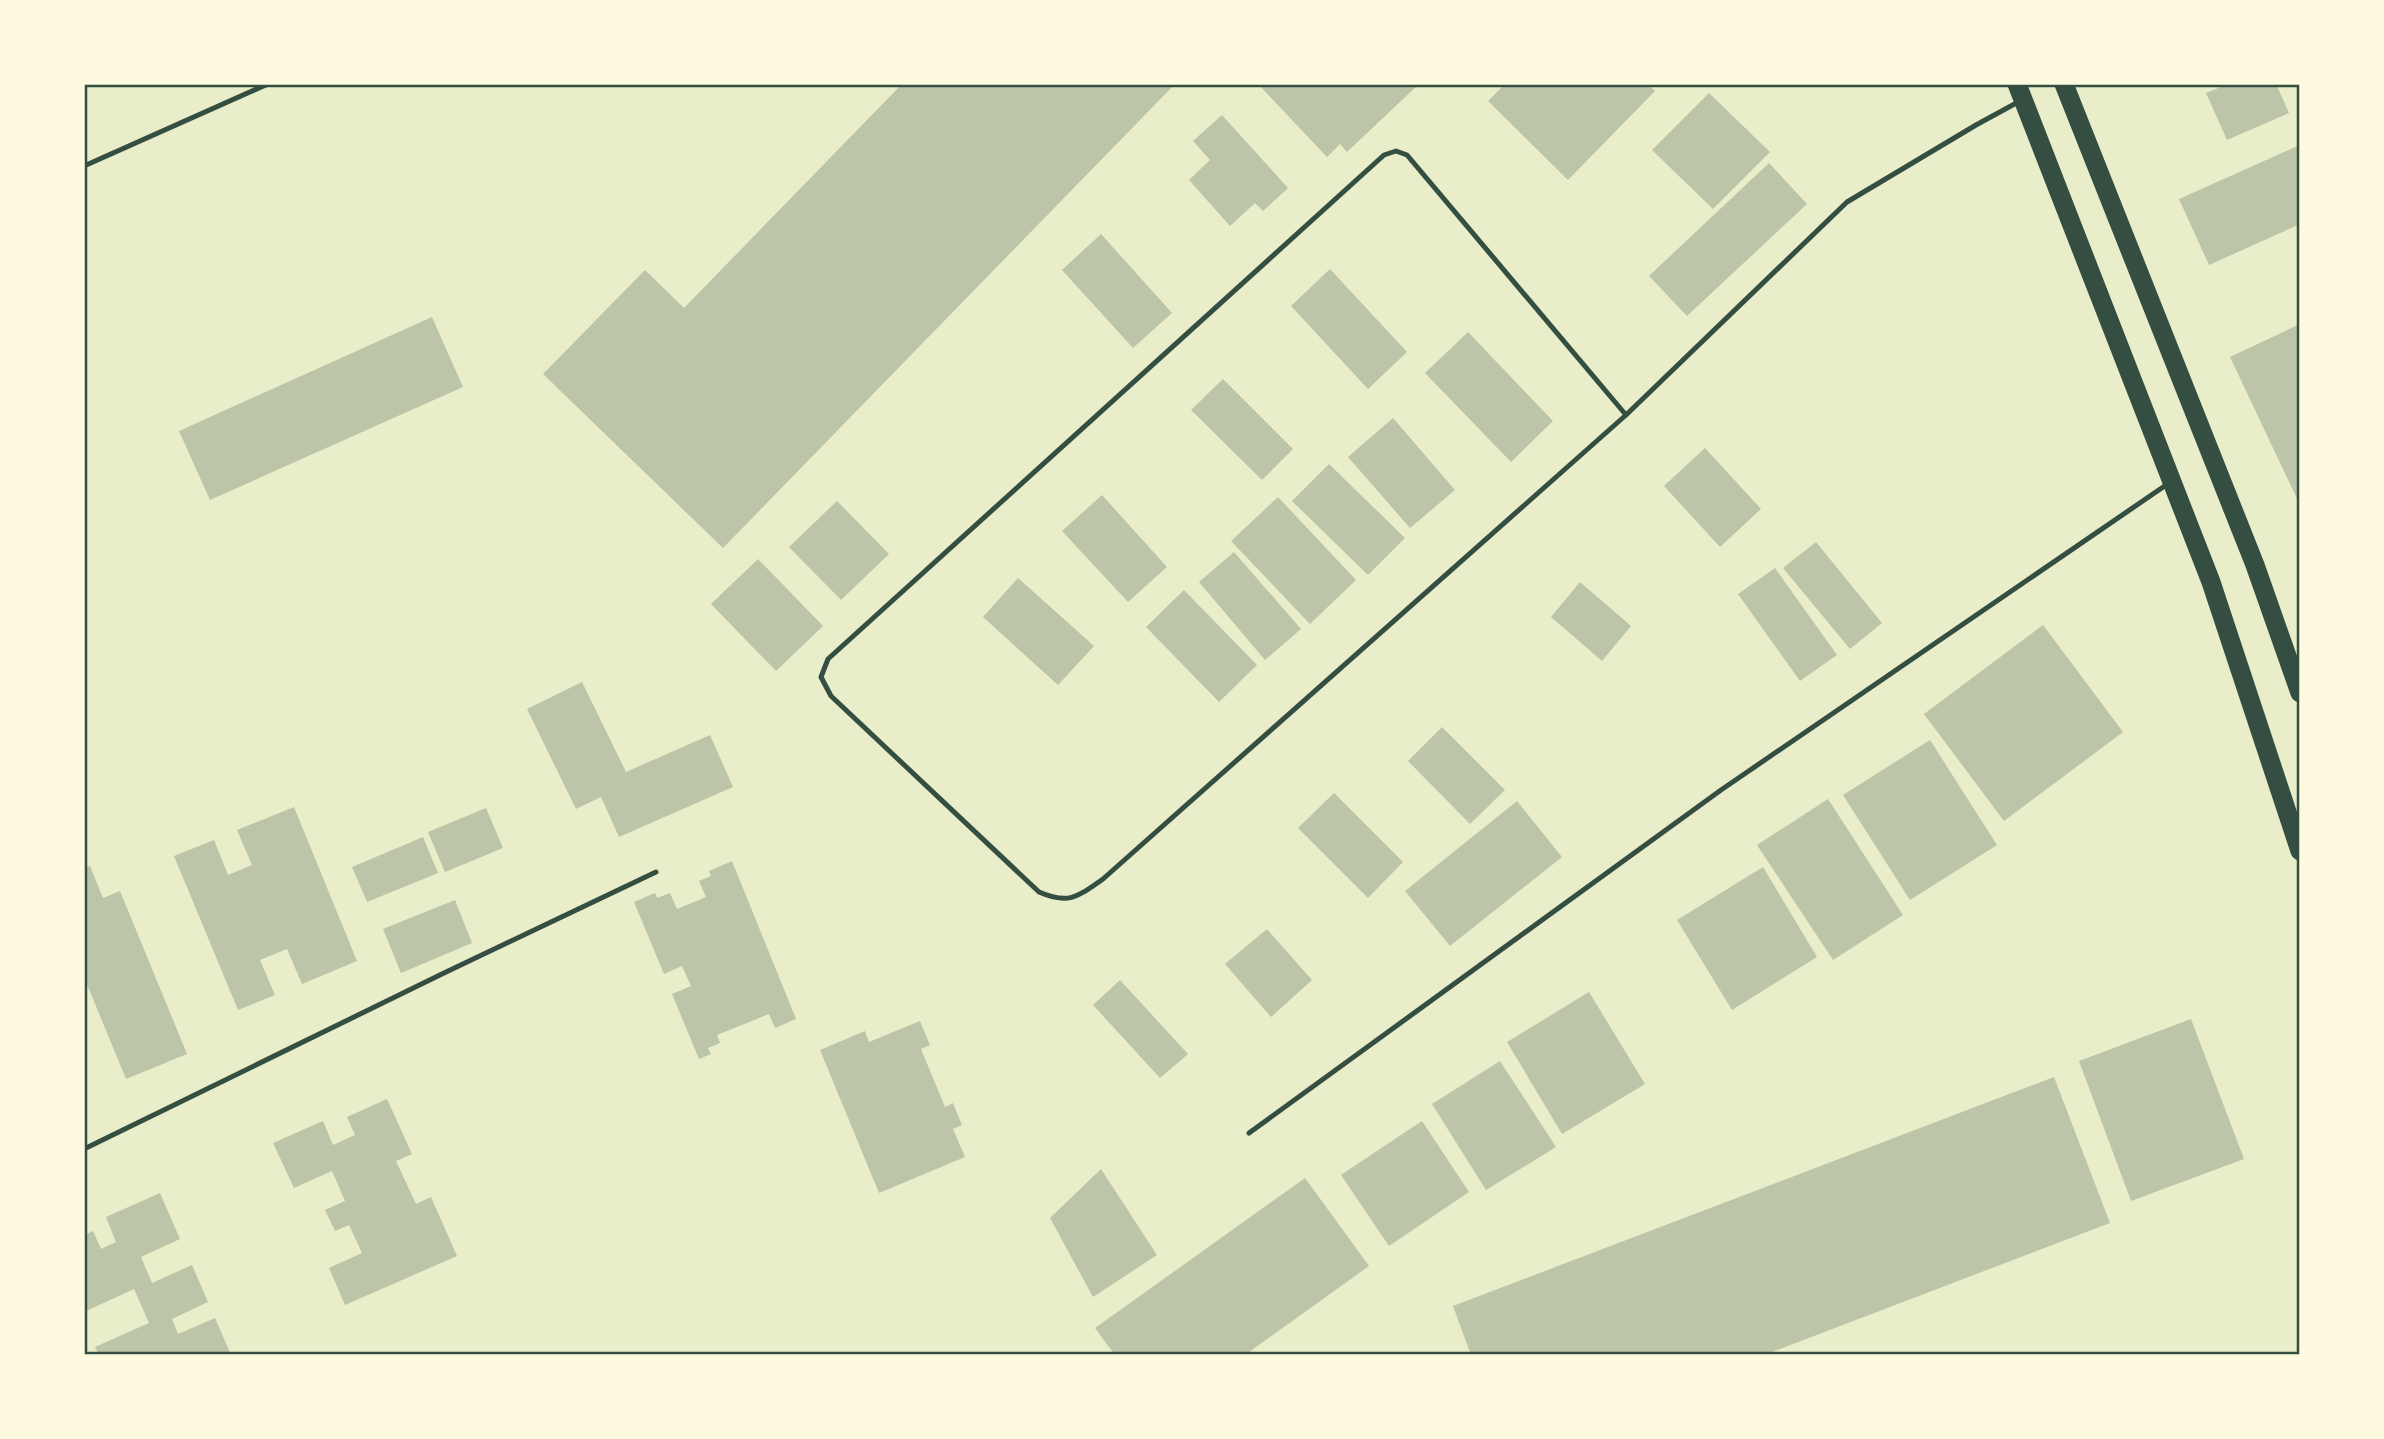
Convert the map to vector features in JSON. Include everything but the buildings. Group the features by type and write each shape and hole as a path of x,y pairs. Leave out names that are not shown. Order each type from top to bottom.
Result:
{"highway":[{"path":"2064,84 2255,565 2300,693"},
{"path":"2020,92 2211,582 2300,851"}],"lane":[{"path":"84,166 268,84"},
{"path":"1626,415 1407,155 1396,151 1384,155 828,659 821,677 831,696 1039,892 1058,901 1082,894 1626,415 1847,202 1976,125 2020,92"},
{"path":"1249,1133 1721,790 2172,481"},
{"path":"84,1150 444,972 656,872"}]}
